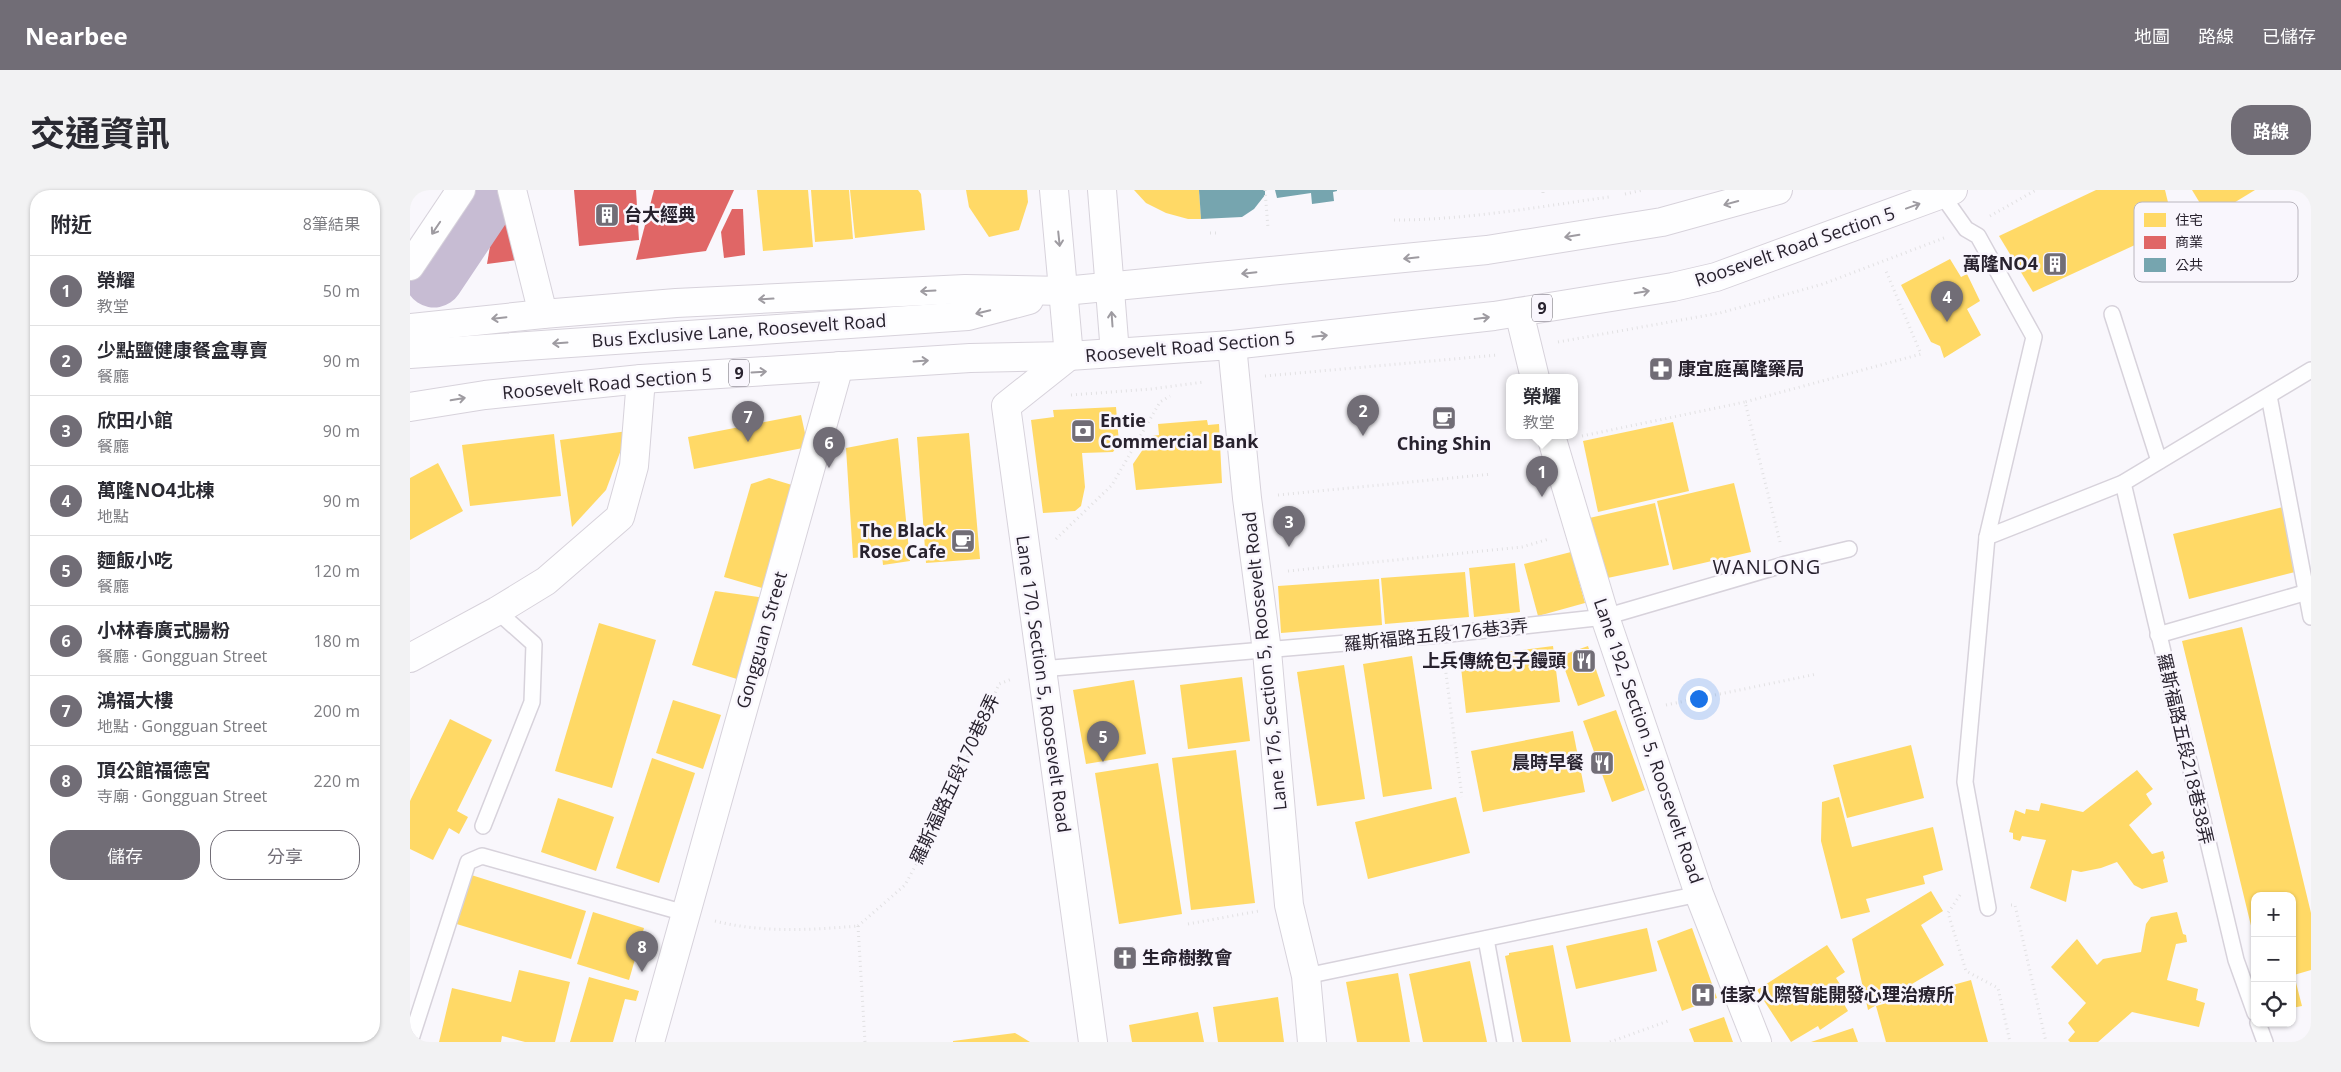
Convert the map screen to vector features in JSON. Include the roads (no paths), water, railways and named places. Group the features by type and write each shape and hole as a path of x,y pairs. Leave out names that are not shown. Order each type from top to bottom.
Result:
{"main road":[{"path":"410,266 461,190"},
{"path":"512,190 543,314"},
{"path":"1054,190 1069,356"},
{"path":"1102,190 1115,353"},
{"path":"410,328 676,303 965,289 1064,291 1110,285 1159,282 1487,250 1662,222 1778,190"},
{"name":"Roosevelt Road Section 5","path":"410,407 486,394 641,380 970,358 1069,356 1232,346 1494,316 1673,287 1716,277 1947,193"},
{"name":"Bus Exclusive Lane, Roosevelt Road","path":"410,354 968,316 1064,291"},
{"path":"1519,312 1535,374"},
{"name":"Lane 176, Section 5, Roosevelt Road","path":"1232,346 1267,651 1289,905 1306,976 1312,1042"},
{"name":"Lane 170, Section 5, Roosevelt Road","path":"1069,356 1006,406 1092,1042"},
{"name":"Gongguan Street","path":"650,1042 838,366"},
{"path":"410,658 497,611 546,581 620,517 634,466 641,380"},
{"name":"Lane 192, Section 5, Roosevelt Road","path":"1552,439 1605,617 1700,894 1757,1042"}],"lane":[{"path":"1947,193 1966,229 1978,236 2034,337 1987,537 1965,782 1988,908"},
{"path":"2112,314 2159,461"},
{"path":"1987,537 2123,483 2311,370"},
{"path":"2268,396 2308,592 2311,618"},
{"name":"羅斯福路五段218巷38弄","path":"2123,483 2236,960 2251,1002"},
{"name":"羅斯福路五段176巷3弄","path":"1041,669 1267,651 1605,617 1786,564 1848,548"},
{"path":"2158,635 2308,592"},
{"path":"483,826 532,702 534,644 497,611"},
{"path":"410,1042 468,862 482,856 685,913"},
{"path":"1306,976 1700,894"},
{"path":"1486,939 1505,1042"},
{"path":"2259,1027 2265,1042"}],"waterway":[{"path":"434,278 493,190"}],"place":[{"name":"台大經典","path":"607,215"},
{"name":"萬隆NO4","path":"2055,264"},
{"name":"萬隆NO4北棟","path":"1947,322"},
{"name":"康宜庭萬隆藥局","path":"1661,369"},
{"name":"Ching Shin","path":"1444,418"},
{"name":"Entie Commercial Bank","path":"1083,431"},
{"name":"少點鹽健康餐盒專賣","path":"1363,436"},
{"name":"鴻福大樓","path":"748,442"},
{"name":"小林春廣式腸粉","path":"829,468"},
{"name":"榮耀","path":"1542,497"},
{"name":"The Black Rose Cafe","path":"963,541"},
{"name":"欣田小館","path":"1289,547"},
{"name":"上兵傳統包子饅頭","path":"1584,661"},
{"name":"麵飯小吃","path":"1103,762"},
{"name":"晨時早餐","path":"1602,763"},
{"name":"生命樹教會","path":"1125,958"},
{"name":"頂公館福德宮","path":"642,972"},
{"name":"佳家人際智能開發心理治療所","path":"1703,995"}],"district":[{"name":"WANLONG","path":"1767,567"}]}
